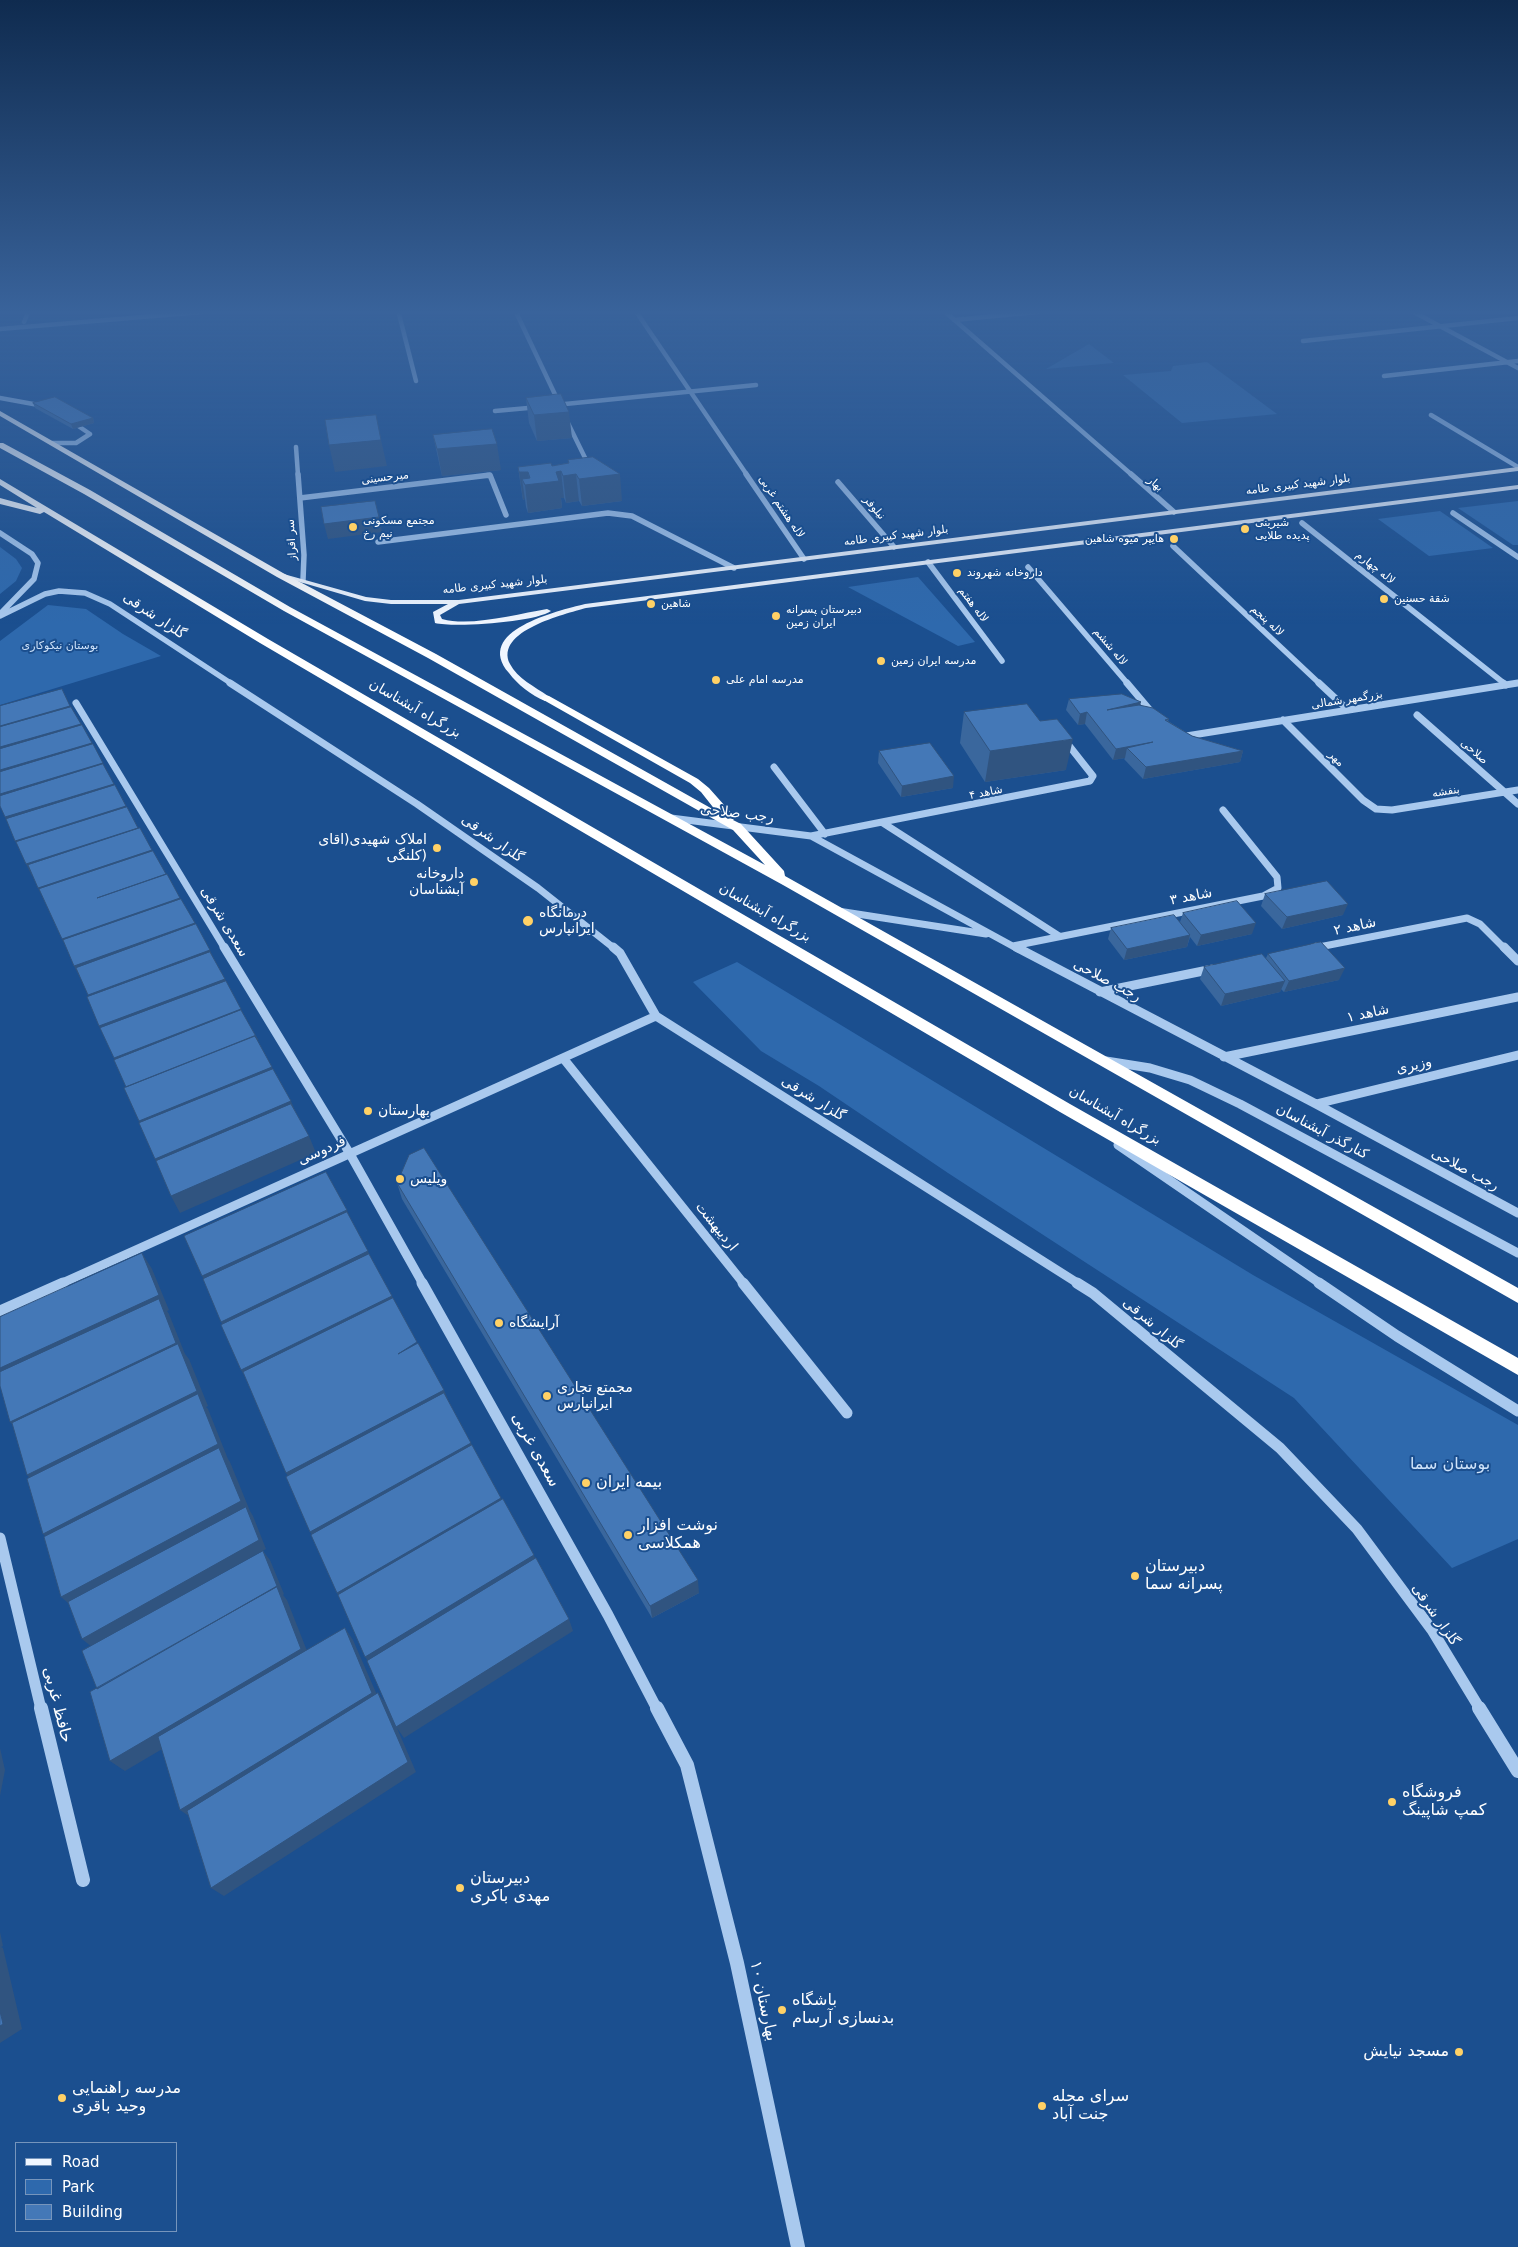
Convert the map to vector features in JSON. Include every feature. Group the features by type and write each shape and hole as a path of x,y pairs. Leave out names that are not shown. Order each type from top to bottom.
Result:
{"highway":[{"path":"3,415 280,575 441,660 737,827"},
{"name":"بزرگراه آبشناسان","path":"0,445 86,492 287,609 838,910 1518,1296"},
{"name":"بزرگراه آبشناسان","path":"0,481 162,581 1065,1108 1518,1367"},
{"path":"0,501 55,515"},
{"path":"545,698 694,781 705,790 787,882"}],"main road":[{"name":"بلوار شهید کبیری طامه","path":"280,575 365,599 390,602 459,602 1518,468"},
{"path":"459,602 439,611 436,614 438,621 452,625 466,624 585,606 1518,487"},
{"path":"545,698 508,670 503,660 502,649 507,640 518,630 534,622 585,606"}],"street":[{"path":"565,415 594,478"},
{"name":"لاله هشتم غربی","path":"706,415 804,559"},
{"name":"بهار","path":"1063,415 1174,512"},
{"path":"1431,415 1518,468"},
{"path":"52,443 76,443 90,434 65,418"},
{"name":"سر افراز","path":"296,447 304,555 303,580"},
{"name":"میرحسینی","path":"300,498 490,475 506,515"},
{"name":"نیلوفر","path":"838,482 894,547"},
{"path":"378,542 608,513 622,513 632,516 734,568"},
{"path":"1453,513 1518,557"},
{"name":"لاله چهارم","path":"1302,523 1506,685"},
{"name":"گلزار شرقی","path":"0,533 32,554 38,563 34,579 0,615"},
{"name":"لاله پنجم","path":"1173,546 1348,710"},
{"name":"لاله هفتم","path":"928,562 1002,661"},
{"name":"لاله ششم","path":"1028,567 1159,720"},
{"name":"گلزار شرقی","path":"0,615 38,597 58,591 85,593 110,603 144,628 417,804 538,888 620,953 656,1016 1093,1293 1280,1448 1357,1529 1432,1630 1518,1771"},
{"name":"بزرگمهر شمالی","path":"1179,737 1518,683"},
{"name":"سعدی شرقی","path":"76,703 350,1154"},
{"name":"صلاحی","path":"1417,715 1518,804"},
{"name":"مهر","path":"1283,720 1363,800 1376,809"},
{"name":"شاهد ۴","path":"811,836 1090,781 1094,776 1057,730"},
{"path":"1170,734 1179,737"},
{"path":"774,768 825,834"},
{"name":"بنفشه","path":"1376,809 1392,810 1518,790"},
{"name":"شاهد ۳","path":"1013,946 1263,896 1278,888 1277,877 1223,810"},
{"name":"رجب صلاحی","path":"669,818 811,836 994,936 1316,1104 1518,1213"},
{"path":"883,823 1060,936"},
{"path":"838,910 994,936"},
{"name":"شاهد ۲","path":"1301,950 1467,918 1480,924 1518,961"},
{"path":"1100,992 1225,966"},
{"name":"شاهد ۱","path":"1224,1057 1518,997"},
{"name":"فردوسی","path":"0,1311 656,1016"},
{"name":"وزیری","path":"1316,1104 1518,1055"},
{"name":"اردیبهشت","path":"563,1058 847,1413"},
{"name":"کنارگذر آبشناسان","path":"1103,1061 1150,1068 1190,1080 1240,1104 1518,1253"},
{"path":"1065,1108 1398,1336 1518,1410"},
{"name":"سعدی غربی","path":"350,1154 608,1614 687,1765"},
{"name":"حافظ غربی","path":"0,1538 83,1880"},
{"name":"بهارستان ۱۰","path":"687,1765 736,1963 798,2247"}],"green space":[{"path":"1172,415 1268,415 1182,423"},
{"path":"1518,501 1518,545 1513,545 1458,508"},
{"path":"1440,511 1493,548 1429,556 1378,519"},
{"path":"0,547 16,559 22,568 16,581 0,594"},
{"path":"918,577 975,642 958,646 848,587"},
{"name":"بوستان نیکوکاری","path":"48,605 86,609 123,634 161,656 0,705 0,641"},
{"name":"بوستان سما","path":"737,962 1253,1275 1518,1425 1518,1539 1452,1568 1294,1398 948,1173 819,1086 761,1051 693,982"}],"building":[{"path":"54,415 87,415 93,418 71,424"},
{"path":"376,415 381,440 329,445 325,420"},
{"path":"492,429 497,444 437,449 433,435"},
{"path":"593,457 620,474 579,479 576,474 563,476 561,471 556,472 559,481 525,485 522,479 530,478 528,472 519,472 518,467 551,463 552,466 569,463 568,460"},
{"path":"375,501 379,517 324,524 321,507"},
{"path":"62,689 70,706 0,726 0,706"},
{"path":"1122,694 1141,702 1107,710 1139,705 1153,708 1169,719 1165,720 1192,736 1243,751 1146,767 1127,748 1153,742 1116,749 1087,712 1080,714 1069,699"},
{"path":"1027,704 1040,721 1057,719 1073,739 990,751 964,712"},
{"path":"71,707 81,724 0,747 0,727"},
{"path":"82,725 92,743 0,770 0,749"},
{"path":"930,743 954,776 902,786 879,751"},
{"path":"93,744 103,763 0,794 0,772"},
{"path":"103,764 114,784 5,817 0,806 0,796"},
{"path":"115,785 126,806 15,841 6,819"},
{"path":"127,807 138,828 26,864 16,842"},
{"path":"140,828 152,850 38,888 28,865"},
{"path":"153,851 166,874 97,898 167,874 180,898 62,939 39,889"},
{"path":"1327,881 1348,904 1287,917 1265,894"},
{"path":"181,899 195,923 74,966 63,940"},
{"path":"1237,901 1256,923 1201,935 1183,913"},
{"path":"1174,915 1190,935 1127,949 1111,928"},
{"path":"196,924 210,950 88,995 76,968"},
{"path":"1321,942 1345,968 1289,981 1268,954"},
{"path":"210,952 225,979 99,1026 87,997"},
{"path":"1262,954 1285,981 1225,994 1204,967"},
{"path":"226,981 241,1009 114,1058 100,1028"},
{"path":"241,1010 258,1040 255,1036 126,1087 114,1060"},
{"path":"255,1036 272,1067 139,1121 124,1088"},
{"path":"273,1069 291,1101 155,1159 139,1123"},
{"path":"291,1104 309,1136 171,1196 156,1161"},
{"name":"مجمتع تجاری ایرانپارس","path":"424,1148 698,1580 650,1606 397,1183 409,1155"},
{"path":"326,1172 347,1210 202,1276 184,1236"},
{"path":"347,1212 368,1251 221,1322 203,1279"},
{"path":"142,1253 159,1295 0,1368 0,1317"},
{"path":"369,1254 392,1296 241,1370 221,1325"},
{"path":"393,1298 417,1342 398,1354 418,1343 444,1390 286,1473 243,1372"},
{"path":"159,1299 176,1343 10,1422 0,1386 0,1372"},
{"path":"178,1344 197,1391 27,1475 12,1423"},
{"path":"444,1393 471,1443 310,1532 286,1477"},
{"path":"198,1394 218,1444 43,1534 27,1479"},
{"path":"472,1445 501,1498 337,1593 311,1535"},
{"path":"219,1448 241,1501 61,1597 44,1537"},
{"path":"503,1499 534,1555 365,1657 338,1595"},
{"path":"246,1507 259,1540 82,1639 68,1602"},
{"path":"263,1551 277,1586 97,1689 82,1651"},
{"path":"536,1558 569,1619 396,1727 367,1661"},
{"path":"277,1587 301,1649 110,1761 90,1692"},
{"path":"345,1628 372,1693 180,1810 158,1737"},
{"path":"378,1693 408,1762 211,1888 187,1811"},
{"path":"0,2011 3,2024 0,2026"}],"place":[{"name":"مجتمع مسکونی نیم رخ","path":"353,527"},
{"name":"شيرينی پديده طلايی","path":"1245,529"},
{"name":"هایپر میوه شاهین","path":"1174,539"},
{"name":"داروخانه شهروند","path":"957,573"},
{"name":"شقة حسنين","path":"1384,599"},
{"name":"شاهین","path":"651,604"},
{"name":"دبیرستان پسرانه ایران زمین","path":"776,616"},
{"name":"مدرسه ایران زمین","path":"881,661"},
{"name":"مدرسه امام علی","path":"716,680"},
{"name":"املاک شهیدی(اقای کلنگی)","path":"437,848"},
{"name":"داروخانه آبشناسان","path":"474,882"},
{"name":"درمانگاه ایرانپارس","path":"528,921"},
{"name":"بهارستان","path":"368,1111"},
{"name":"ویلیس","path":"400,1179"},
{"name":"آرایشگاه","path":"499,1323"},
{"name":"مجمتع تجاری ایرانپارس","path":"547,1396"},
{"name":"بیمه ایران","path":"586,1483"},
{"name":"نوشت افزار همکلاسی","path":"628,1535"},
{"name":"دبیرستان پسرانه سما","path":"1135,1576"},
{"name":"فروشگاه کمپ شاپینگ","path":"1392,1802"},
{"name":"دبیرستان مهدی باکری","path":"460,1888"},
{"name":"باشگاه بدنسازی آرسام","path":"782,2010"},
{"name":"مسجد نیایش","path":"1459,2052"},
{"name":"مدرسه راهنمایی وحید باقری","path":"62,2098"},
{"name":"سرای محله جنت آباد","path":"1042,2106"}]}
